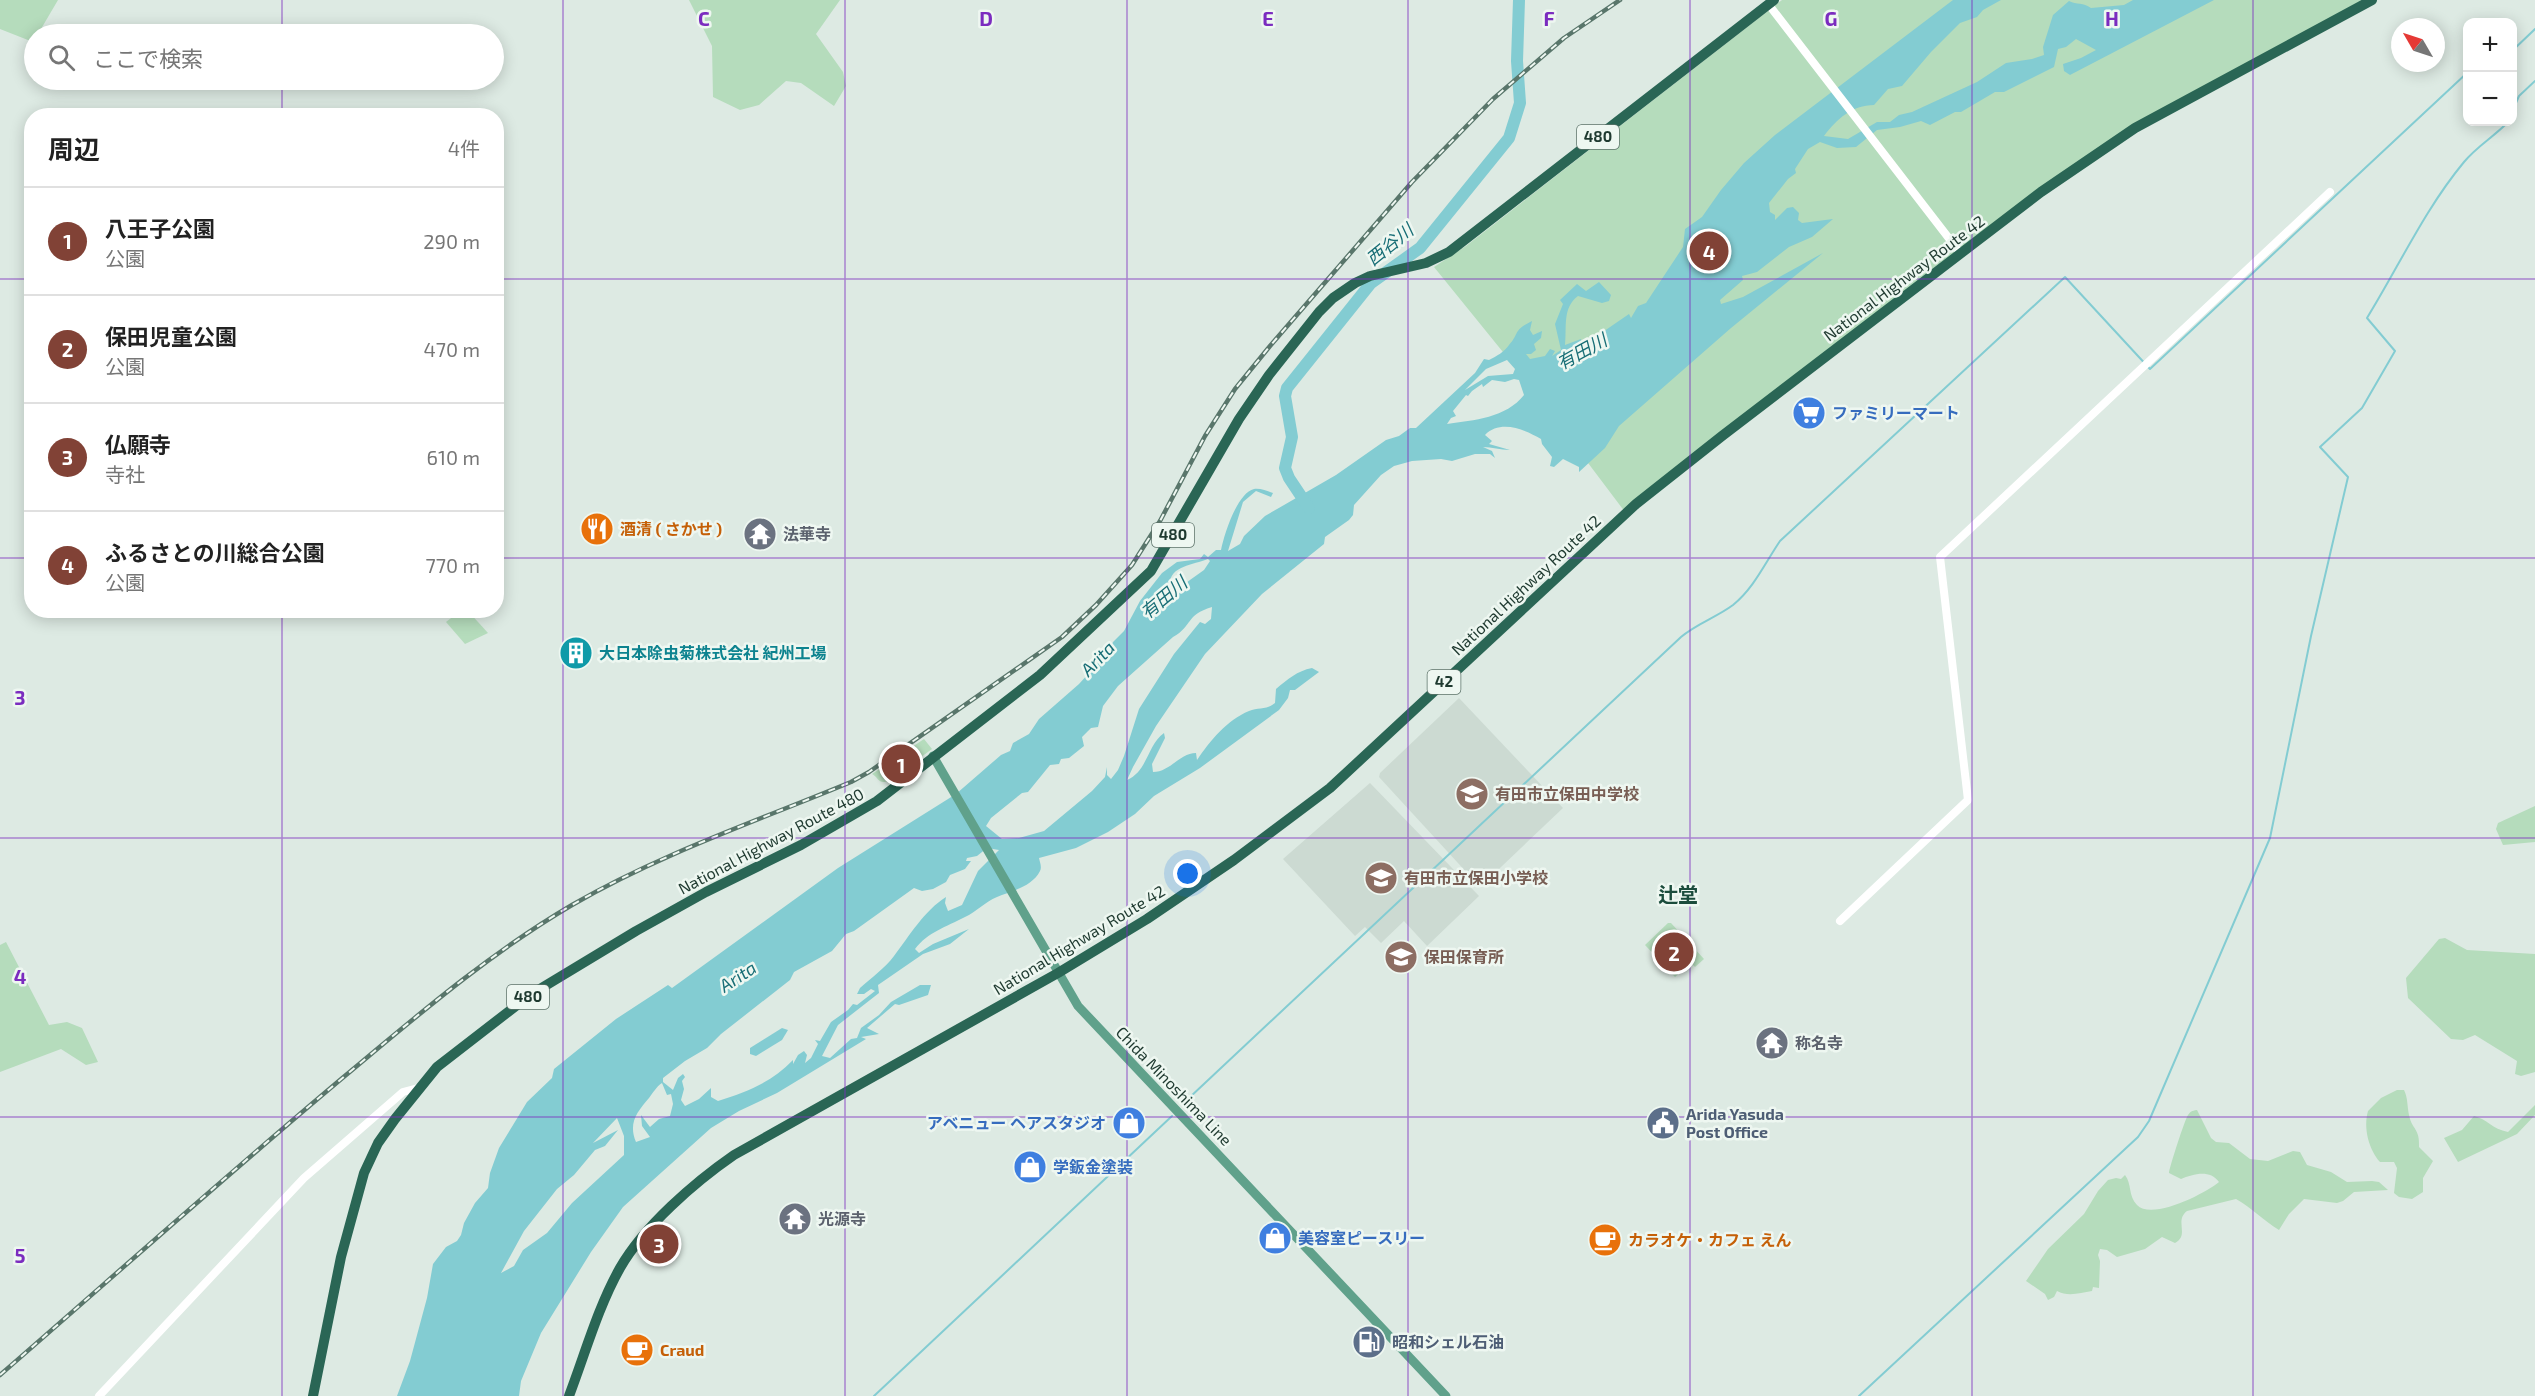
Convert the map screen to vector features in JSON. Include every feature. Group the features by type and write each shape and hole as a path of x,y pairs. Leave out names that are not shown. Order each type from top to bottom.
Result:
{"highway":[{"name":"National Highway Route 42","path":"569,1396 620,1268 638,1243 703,1176 742,1150 1148,919 1300,812 1358,763 1636,504 1959,251 2120,138 2372,0"},
{"name":"National Highway Route 480","path":"313,1396 341,1257 364,1173 378,1143 436,1067 530,995 706,892 854,816 936,760 1051,666 1151,572 1239,419 1269,375 1304,330 1333,298 1351,285 1370,276 1418,266 1435,260 1457,246 1772,6"}],"main road":[{"name":"Chida Minoshima Line","path":"936,760 1083,1012 1446,1396"}],"street":[{"path":"1772,6 1959,251"},
{"path":"1840,921 1968,800 1940,557 2330,192"},
{"path":"99,1396 304,1178 403,1092 418,1088"}],"shaded area":[{"name":"有田市立保田中学校","path":"1459,698 1563,808 1480,887 1379,777 1380,773"},
{"name":"有田市立保田小学校","path":"1370,783 1479,896 1427,946 1404,921 1381,943 1365,927 1355,936 1283,859"}],"green space":[{"path":"0,0 58,0 44,24 24,24 24,38 0,29"},
{"path":"689,0 840,0 816,34 843,72 846,86 834,106 801,83 786,81 759,105 740,110 713,97 712,46"},
{"path":"1782,0 2365,0 2136,125 1625,512 1524,378 1434,267 1466,246"},
{"path":"451,618 474,618 488,633 465,644 446,622"},
{"path":"924,739 932,749 888,781 881,781 872,774"},
{"path":"2535,806 2535,842 2503,845 2496,829 2498,823"},
{"path":"1668,923 1671,923 1704,959 1695,967 1691,963 1675,977 1645,945"},
{"path":"2445,938 2467,950 2535,954 2535,1072 2521,1076 2515,1074 2517,1061 2475,1035 2463,1040 2451,1039 2408,998 2406,978 2439,939"},
{"path":"6,942 49,1025 67,1022 82,1028 98,1062 86,1065 61,1049 0,1072 0,945"},
{"path":"2397,1090 2404,1090 2410,1120 2417,1132 2419,1147 2433,1161 2423,1178 2423,1192 2412,1199 2399,1197 2394,1193 2397,1168 2394,1162 2380,1162 2373,1151 2367,1131 2368,1111 2381,1098"},
{"path":"2535,1105 2535,1115 2517,1134 2458,1162 2444,1138 2462,1130 2474,1116 2508,1132"},
{"path":"2197,1110 2211,1138 2216,1142 2229,1143 2250,1159 2268,1161 2293,1151 2300,1152 2307,1165 2331,1172 2347,1182 2379,1182 2388,1190 2354,1192 2337,1203 2304,1199 2289,1214 2279,1230 2236,1199 2187,1211 2182,1219 2181,1236 2175,1243 2162,1237 2145,1249 2117,1257 2107,1250 2100,1249 2098,1255 2100,1261 2099,1288 2093,1287 2092,1291 2074,1294 2057,1291 2054,1297 2048,1300 2045,1294 2026,1281 2048,1249 2084,1214 2098,1191 2108,1180 2121,1179 2125,1175 2132,1198 2137,1205 2144,1209 2154,1210 2179,1204 2219,1182 2206,1174 2196,1174 2181,1179 2169,1173 2186,1118 2191,1112"}],"water":[{"path":"1953,0 2001,0 1983,10 1977,17 1960,23 1902,86 1888,89 1874,105 1852,110 1834,124 1824,136 1848,139 1877,122 1890,122 1899,115 1912,112 1977,82 2006,63 2044,55 2043,47 2053,15 2069,1 2091,8 2124,5 2133,0 2214,0 2070,75 2064,71 2063,64 2096,50 2076,39 2066,47 2058,49 2054,67 2004,92 1995,92 1961,112 1955,112 1930,125 1921,121 1877,130 1856,147 1837,148 1820,142 1808,149 1795,169 1796,173 1788,179 1769,203 1770,212 1775,215 1775,220 1787,208 1793,207 1799,213 1798,220 1802,223 1833,219 1812,237 1789,247 1757,272 1742,276 1743,280 1720,300 1721,304 1743,297 1823,253 1731,328 1619,426 1605,448 1579,472 1579,467 1563,459 1554,467 1550,466 1552,457 1541,439 1528,432 1506,427 1491,430 1485,435 1492,441 1489,444 1510,450 1483,447 1492,451 1495,458 1490,454 1475,454 1452,461 1441,459 1412,461 1394,466 1381,475 1354,505 1353,515 1349,520 1325,537 1324,544 1262,594 1205,654 1156,726 1127,780 1139,771 1154,744 1164,733 1165,738 1152,764 1153,772 1165,769 1190,754 1196,753 1197,760 1226,725 1249,711 1269,707 1275,703 1276,689 1289,679 1312,668 1319,672 1295,690 1290,690 1288,698 1279,710 1200,768 1154,796 1135,814 1108,832 1076,848 1039,858 1040,871 1027,885 993,899 926,938 915,949 919,953 933,944 969,929 950,944 923,954 878,985 879,993 838,1025 822,1056 830,1058 851,1039 857,1038 861,1028 879,1015 891,1002 920,985 931,985 928,995 899,1005 895,1004 867,1028 879,1034 861,1037 866,1039 777,1093 739,1111 711,1128 623,1207 591,1252 541,1333 521,1381 519,1396 397,1396 410,1361 427,1298 433,1264 446,1247 457,1241 461,1235 464,1223 475,1203 488,1188 490,1173 499,1148 527,1102 552,1078 554,1069 616,1019 668,985 672,988 838,868 956,794 1001,755 1010,751 1013,743 1029,734 1039,719 1079,684 1109,651 1113,642 1124,631 1140,601 1162,573 1177,562 1200,559 1204,554 1208,557 1216,550 1221,550 1232,515 1248,492 1256,489 1273,493 1271,497 1256,491 1243,502 1228,551 1240,544 1244,536 1265,516 1336,475 1386,440 1399,436 1410,428 1416,428 1475,373 1484,359 1489,360 1505,350 1526,324 1532,321 1530,330 1533,335 1542,331 1541,338 1534,344 1536,350 1531,354 1526,354 1530,359 1545,356 1550,349 1555,351 1552,356 1561,350 1555,324 1563,304 1560,300 1577,284 1586,291 1599,282 1611,295 1609,301 1602,303 1578,296 1573,301 1567,312 1565,345 1581,339 1581,347 1629,314 1631,318 1638,306 1646,303 1683,247 1685,229 1702,217 1744,163 1775,135","holes":["1507,360 1515,369 1513,374 1488,376 1465,390 1486,369","1492,380 1505,382 1519,380 1524,395 1508,409 1489,417 1447,424 1451,418 1456,416 1453,411 1466,395 1468,396 1482,384 1483,387","1208,559 1210,561 1204,570 1152,607 1156,597 1170,585 1173,574 1183,567","1212,607 1211,619 1205,624 1200,622 1174,654 1139,709 1124,756 1111,779 1107,775 1107,767 1105,777 1092,791 1044,831 1019,838 1002,839 986,826 991,818 1022,793 1028,792 1050,765 1059,764 1061,759 1069,758 1084,746 1082,737 1091,728 1098,727 1103,706 1118,686 1184,629 1197,614","987,848 999,850 978,871 962,905 948,911 945,903 946,897 924,916 890,960 860,988 857,994 864,994 871,989 875,991 857,1005 853,1004 831,1022 820,1041 815,1040 818,1044 811,1058 805,1063 807,1055 804,1051 798,1055 793,1064 793,1060 768,1080 749,1090 718,1101 711,1097 711,1088 699,1099 685,1106 681,1100 684,1089 682,1081 685,1077 683,1074 678,1078 673,1090 663,1082 663,1078 707,1048 721,1034 790,980 794,972 832,951 846,934 854,931 914,888 922,891 933,889 946,882 950,875 965,869 971,861 966,861 967,858 977,856","662,1083 667,1095 671,1094 673,1104 670,1116 659,1119 650,1127 641,1115 642,1126 650,1137 636,1142 633,1123","617,1118 624,1136 624,1155 572,1203 547,1233 523,1250 514,1266 501,1273 524,1231 557,1189 574,1175 595,1150 605,1146 618,1130 593,1143"]},
{"path":"782,1028 788,1030 782,1040 756,1056 750,1054 750,1048"}],"waterway":[{"name":"西谷川","path":"1309,508 1285,468 1292,437 1285,396 1287,388 1371,283 1420,248 1509,138 1520,103 1517,61 1519,0"},
{"path":"2517,46 2535,29"},
{"path":"1189,1098 1681,637 1733,605 1753,583 1780,541 2065,277 2150,369 2463,77"},
{"path":"2517,101 2535,81"},
{"path":"1859,1396 2138,1137 2149,1121 2270,838 2311,636 2348,477 2320,447 2362,408 2395,351 2367,318 2413,238 2450,180 2464,162 2504,126"},
{"path":"874,1396 1172,1116"}],"railway":[{"path":"0,1375 346,1075 455,985 512,943 572,905 640,870 709,839 851,782 869,772 1062,637 1096,605 1132,565 1160,521 1205,436 1235,389 1412,182 1493,99 1564,38 1620,0"}],"place":[{"name":"ふるさとの川総合公園","path":"1709,251"},
{"name":"ファミリーマート","path":"1809,413"},
{"name":"酒清 ( さかせ )","path":"597,529"},
{"name":"法華寺","path":"760,534"},
{"name":"大日本除虫菊株式会社 紀州工場","path":"576,653"},
{"name":"八王子公園","path":"901,764"},
{"name":"有田市立保田中学校","path":"1472,794"},
{"name":"有田市立保田小学校","path":"1381,878"},
{"name":"保田児童公園","path":"1674,952"},
{"name":"保田保育所","path":"1401,957"},
{"name":"称名寺","path":"1772,1043"},
{"name":"アベニュー ヘアスタジオ","path":"1129,1123"},
{"name":"Arida Yasuda Post Office","path":"1663,1123"},
{"name":"学鈑金塗装","path":"1030,1167"},
{"name":"光源寺","path":"795,1219"},
{"name":"美容室ピースリー","path":"1275,1238"},
{"name":"カラオケ・カフェ えん","path":"1605,1240"},
{"name":"仏願寺","path":"659,1244"},
{"name":"昭和シェル石油","path":"1369,1342"},
{"name":"Craud","path":"637,1350"}],"district":[{"name":"辻堂","path":"1678,895"}],"water label":[{"name":"有田川","path":"1582,352"},
{"name":"有田川","path":"1164,598"},
{"name":"Arita","path":"1098,659"},
{"name":"Arita","path":"738,977"}]}
